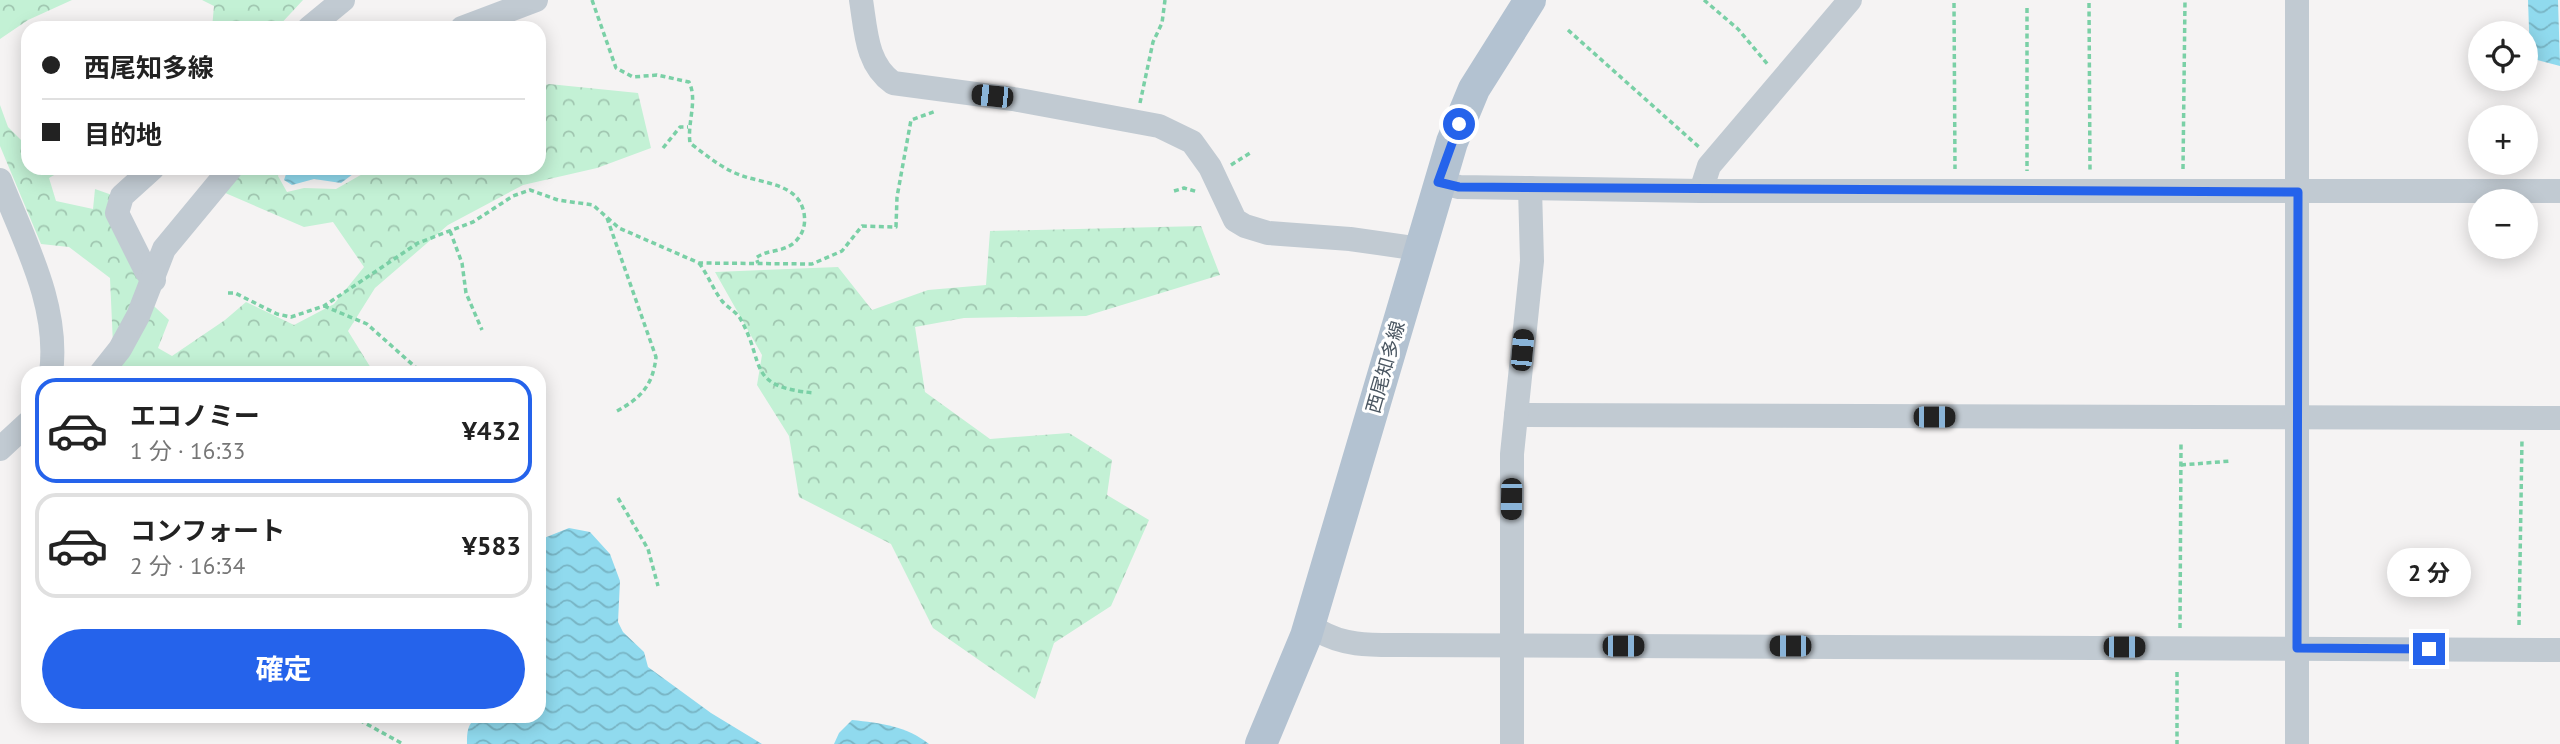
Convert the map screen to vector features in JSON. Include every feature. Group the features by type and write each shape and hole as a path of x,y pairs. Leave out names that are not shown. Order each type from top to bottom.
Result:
{"main road":[{"name":"西尾知多線","path":"1261,744 1306,636 1438,182 1474,89 1530,0"}],"street":[{"path":"318,21 343,0"},
{"path":"480,21 536,0"},
{"path":"861,0 872,60 880,75 907,87 1013,99 1175,131 1192,142 1210,167 1236,220 1245,226 1268,233 1420,249"},
{"path":"1702,191 1713,162 1850,0"},
{"path":"2297,0 2297,744"},
{"path":"145,175 122,196 117,213 146,271 154,280"},
{"path":"107,366 120,349 154,280 164,249 225,175"},
{"path":"0,180 50,312 55,346 52,366"},
{"path":"1438,182 1459,187 1702,191 2560,191"},
{"path":"1512,744 1511,506 1516,415 1532,261 1530,188"},
{"path":"1516,415 2560,418"},
{"path":"0,449 21,430"},
{"path":"1306,636 1319,631 1331,638 1357,644 2178,659 2297,648 2560,650"}],"path":[{"path":"593,0 616,68 633,77 657,75 689,82 694,91 688,127 690,143 718,164 740,175 772,183 796,195 802,202 806,222 802,233 783,251 761,254 756,258 758,264"},
{"path":"1138,122 1150,55 1162,23 1165,0"},
{"path":"1704,0 1738,29 1782,81"},
{"path":"2183,190 2185,0"},
{"path":"1954,3 1955,190"},
{"path":"2089,3 2090,190"},
{"path":"2027,8 2027,191"},
{"path":"1568,30 1693,138 1713,162"},
{"path":"228,293 235,293 277,314 291,317 324,306 418,243 473,222 513,196 530,190 558,200 593,205 630,233 699,264 812,264 827,260 842,251 862,226 896,227 897,197 912,120 945,107 949,92"},
{"path":"663,148 680,127 688,127"},
{"path":"607,217 656,357 645,393 617,411"},
{"path":"450,231 462,263 466,293 482,330"},
{"path":"699,264 724,304 741,320 756,364 764,376 786,388 815,393"},
{"path":"324,306 367,324 414,366"},
{"path":"2519,625 2522,419"},
{"path":"2177,744 2181,444"},
{"path":"2181,466 2231,461"},
{"path":"618,498 648,549 658,586"},
{"path":"365,723 403,744"}],"green space":[{"path":"0,0 72,0 27,21 21,21 21,25 0,39"},
{"path":"202,0 303,0 284,21 213,21 214,6"},
{"path":"546,85 638,93 651,148 597,168 523,185 448,225 375,288 348,331 370,366 114,366 110,278 69,247 41,244 0,146 0,105 8,127 21,140 21,175 54,175 49,178 56,201 93,209 95,189 112,195 142,274 142,295 169,320 158,348 172,356 225,320 246,302 294,325 334,304 364,267 333,222 304,227 223,192 236,175 278,175 287,192 304,188 336,189 361,175 546,175"},
{"path":"1201,226 1220,275 1086,316 964,318 915,327 925,392 990,439 1069,433 1112,460 1107,495 1149,520 1111,606 1054,643 1035,699 933,628 891,544 799,497 789,436 757,385 762,355 715,272 838,267 872,310 928,290 986,285 990,231"}],"water":[{"path":"2528,0 2558,0 2560,66 2538,60 2538,21 2529,21"},
{"path":"286,175 352,175 341,183 314,179 292,185 284,180"},
{"path":"569,528 590,532 610,554 620,581 618,622 623,632 644,652 648,667 711,713 762,744 467,744 468,728 471,723 546,723 546,537"},
{"path":"852,720 902,729 929,744 834,744 839,733"}],"route":[{"path":"1459,124 1438,182 1459,187 1702,191 2298,192 2297,648 2429,649"}]}
